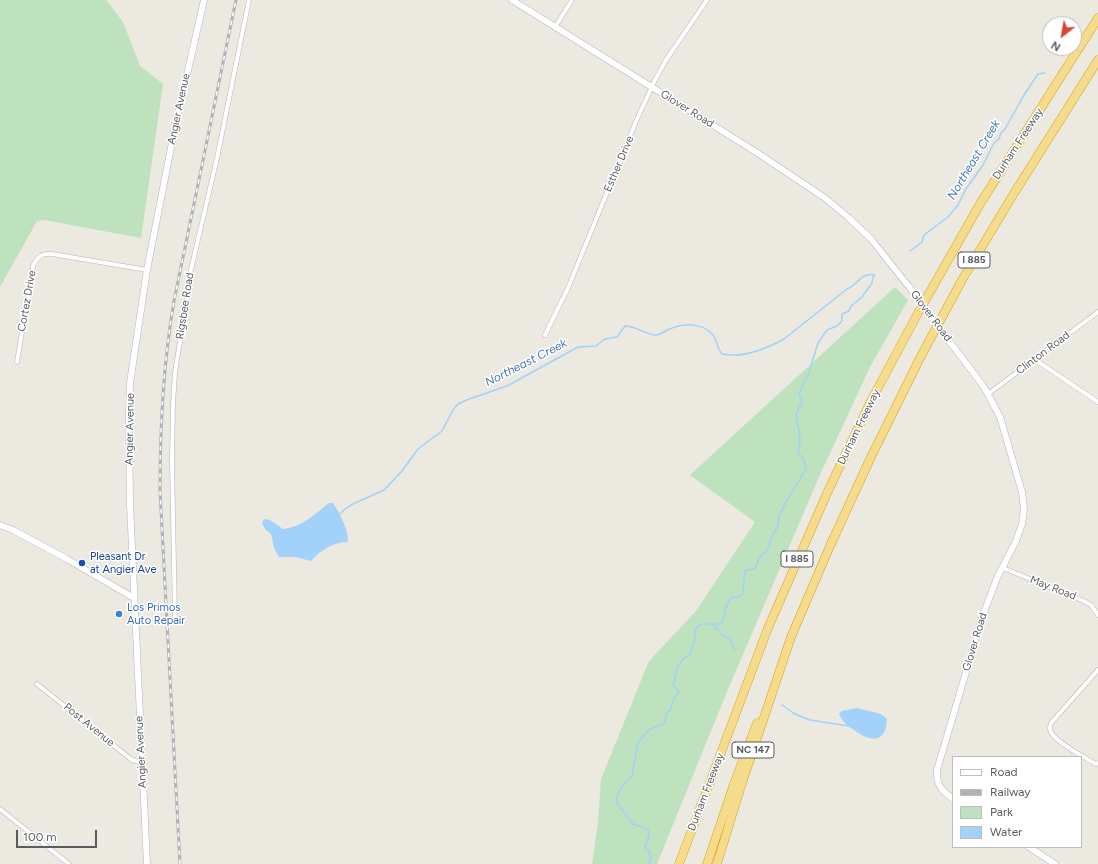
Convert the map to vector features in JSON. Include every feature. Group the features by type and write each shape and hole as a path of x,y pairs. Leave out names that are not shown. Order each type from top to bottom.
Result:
{"highway":[{"name":"Durham Freeway","path":"679,863 768,628 807,536 859,427 905,338 980,204 1098,18"},
{"name":"Durham Freeway","path":"717,864 741,786 792,638 850,501 920,358 987,237 1098,60"},
{"name":"I 885","path":"707,864 742,760 792,638"}],"street":[{"name":"Angier Avenue","path":"147,864 130,505 130,398 139,317 147,270 174,132 204,0"},
{"name":"Rigsbee Road","path":"175,617 172,462 175,372 190,274 218,158 249,0"},
{"name":"Glover Road","path":"512,0 762,156 826,198 871,239 910,288 988,394 1000,417 1006,435 1022,492 1024,516 1016,542 987,602 937,770 939,786 943,792 952,798"},
{"path":"555,27 572,0"},
{"name":"Esther Drive","path":"545,335 570,282 637,119 666,60 706,0"},
{"name":"Cortez Drive","path":"17,362 33,266 40,256 43,254 52,254 147,270"},
{"name":"Clinton Road","path":"988,394 1098,312"},
{"path":"1034,359 1098,402"},
{"path":"0,525 13,530 61,556 134,598"},
{"name":"May Road","path":"1003,568 1084,601 1091,605 1098,615"},
{"path":"1097,764 1063,744 1053,736 1050,730 1051,723 1098,671"},
{"name":"Post Avenue","path":"37,684 132,760 142,762"},
{"path":"0,809 69,864"},
{"path":"1031,848 1055,864"}],"green space":[{"path":"0,0 106,0 123,22 140,66 163,84 141,238 44,220 37,221 0,287"},
{"path":"895,287 908,300 870,367 819,477 726,694 657,864 592,864 598,823 601,779 649,661 696,611 755,522 690,475"}],"water":[{"path":"329,503 333,503 341,516 347,532 348,542 338,543 328,547 311,561 295,557 279,557 274,548 271,534 265,529 262,523 264,519 270,520 283,529 290,528 302,523"},
{"path":"857,708 881,714 887,719 884,733 880,737 866,737 843,722 839,714 842,711"}],"waterway":[{"name":"Northeast Creek","path":"910,251 922,242 924,235 948,217 958,205 966,189 983,165 994,143 999,139 1001,133 1005,129 1024,95 1038,74 1045,73"},
{"path":"340,514 353,504 384,490 402,471 418,449 442,431 453,410 458,404 507,386 578,347 596,346 605,339 617,337 625,326 633,327 655,335 677,326 699,326 709,331 713,335 722,354 746,354 770,346 784,339 863,277 866,275 875,275 872,283 862,297 851,306 849,311 842,314 842,321 837,326 827,330 818,343 808,375 799,393 802,403 796,413 800,438 798,453 803,458 806,469 779,516 778,526 771,538 768,549 759,558 755,569 745,570 743,594 739,597 732,597 727,604 720,624 702,624 697,627 690,655 684,658 678,666 673,685 679,691 674,699 670,711 667,712 664,724 650,729 638,742 632,777 625,783 616,797 617,803 633,824 648,829 649,835 645,847 646,850 649,851 651,859 649,864"},
{"path":"713,624 722,635 730,639 734,650"},
{"path":"782,705 795,714 810,720 849,726"}],"railway":[{"path":"180,864 160,491 163,395 167,348 174,301 236,0"}],"place":[{"name":"Pleasant Dr at Angier Ave","path":"82,563"},
{"name":"Los Primos Auto Repair","path":"119,614"}]}
